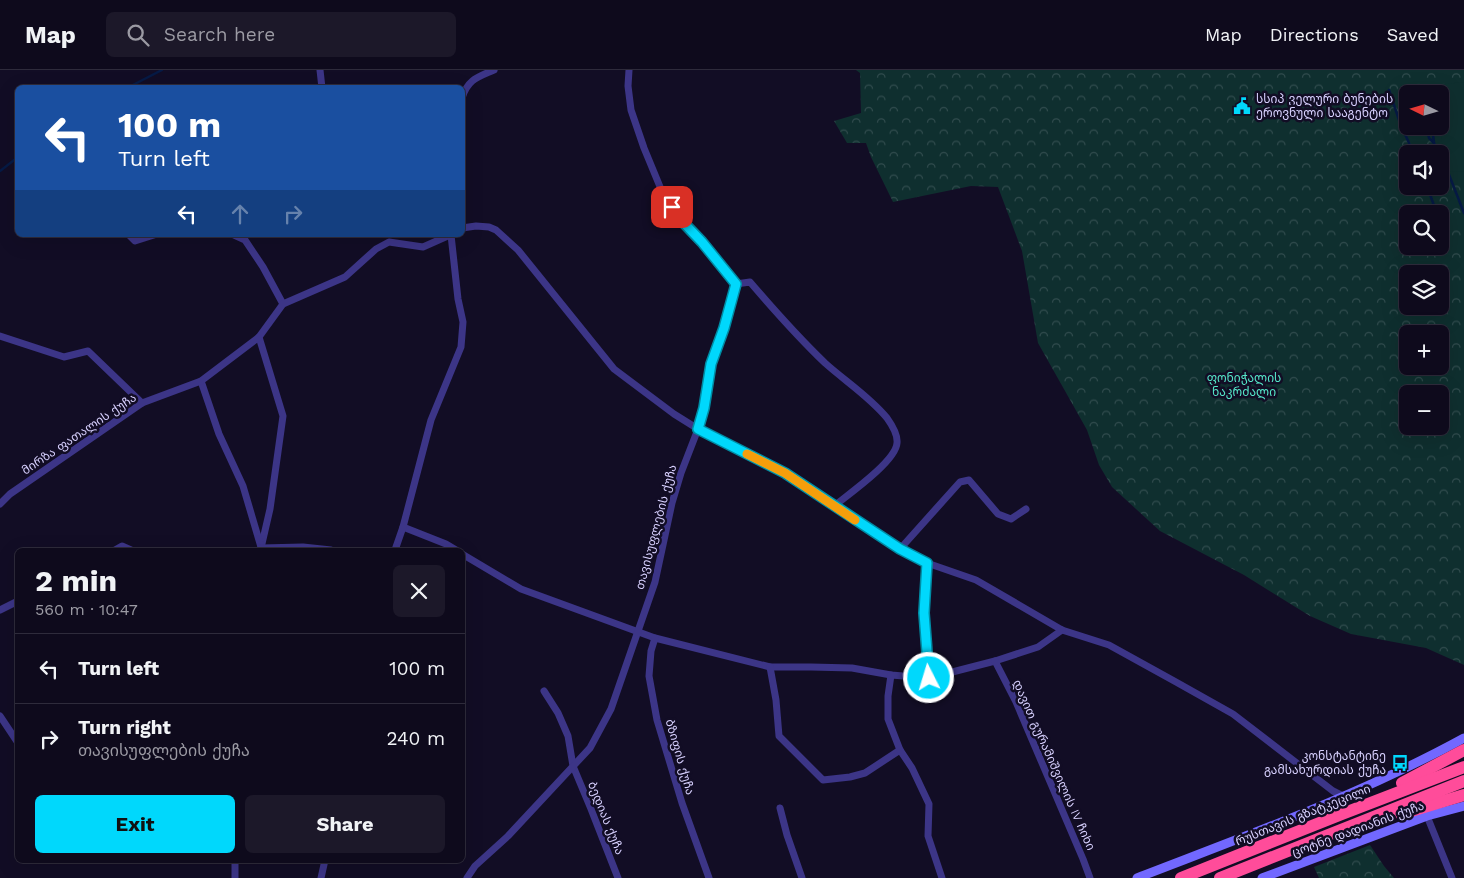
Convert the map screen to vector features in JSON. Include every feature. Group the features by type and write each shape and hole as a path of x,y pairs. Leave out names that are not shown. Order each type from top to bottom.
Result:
{"highway":[{"path":"1342,814 1433,768 1464,750"},
{"name":"რუსთავის გზატკეცილი","path":"1180,878 1464,767"},
{"path":"1220,878 1464,781"},
{"path":"1362,822 1390,817 1464,795"}],"street":[{"path":"320,70 322,85"},
{"path":"465,88 473,80 494,70"},
{"path":"629,70 628,86 631,110 644,148 663,194 681,220 702,242 736,284 750,282 824,362 888,419 896,432 898,443 885,464 834,506"},
{"path":"465,228 489,227 496,230 518,250 614,369 674,414 698,429 785,473 900,549 927,563 976,580 1062,630 1109,645 1233,714 1333,790 1345,797"},
{"path":"131,237 134,241 147,237"},
{"path":"238,237 245,240 263,267 283,304 345,277 376,249 390,242 423,248 446,237"},
{"path":"396,548 431,420 461,347 463,322 458,299 450,237"},
{"name":"თავისუფლების ქუჩა","path":"467,878 475,866 508,836 590,748 611,709 654,582 672,503 681,472 698,429 704,408 711,364 724,328 736,284"},
{"name":"მირზა ფათალის ქუჩა","path":"0,504 10,494 142,404 201,381 259,338 283,304"},
{"path":"0,336 64,357 88,351 142,404"},
{"path":"259,338 283,416 270,509 262,548"},
{"path":"201,381 218,434 243,486 262,548"},
{"path":"900,549 960,482 969,480 998,514 1011,519 1026,509"},
{"path":"403,527 453,548"},
{"path":"282,548 312,548"},
{"path":"465,556 521,589 655,638 770,667 852,668 891,675 929,678 1038,647 1062,630"},
{"path":"927,563 924,613 929,678"},
{"path":"0,610 15,602"},
{"name":"ბზიფის ქუჩა","path":"655,638 651,651 649,676 657,720 682,803 709,878"},
{"name":"დავით გურამიშვილის IV ჩიხი","path":"994,661 1016,702 1090,878"},
{"path":"770,667 776,700 779,736 823,780 865,773 900,750"},
{"path":"891,675 888,696 888,719 900,750 912,768 929,804 928,836 942,878"},
{"name":"ბედიას ქუჩა","path":"544,691 558,713 568,736 573,766 592,809 618,878"},
{"path":"0,716 15,738"},
{"path":"1137,878 1345,797 1424,760 1464,738"},
{"name":"ცოტნე დადიანის ქუჩა","path":"1262,878 1427,816 1464,806"},
{"path":"780,808 802,878"},
{"path":"1427,816 1452,878"},
{"path":"235,863 235,878"},
{"path":"322,878 324,863"}],"green space":[{"name":"ფონიჭალის ნაკრძალი","path":"856,70 1464,70 1464,665 1426,648 1351,634 1310,616 1244,575 1160,531 1112,487 1099,465 1087,430 1038,343 1022,251 998,187 971,186 893,202 866,143 847,143 834,121 861,113 860,73"},
{"path":"1464,82 1464,171 1449,172 1449,145 1442,145 1441,135 1449,135 1449,85 1436,85"},
{"path":"1370,845 1394,878 1319,878 1314,867"}],"waterway":[{"path":"133,85 162,70"},
{"path":"1389,90 1410,145"},
{"path":"1428,135 1434,143"},
{"path":"1433,135 1435,145"},
{"path":"0,171 15,159"},
{"path":"1449,175 1464,213"},
{"path":"1430,195 1434,205"}],"slow traffic":[{"path":"747,454 785,473 855,520"}],"place":[{"name":"სსიპ ველური ბუნების ეროვნული სააგენტო","path":"1242,106"},
{"name":"კონსტანტინე გამსახურდიას ქუჩა","path":"1400,763"}],"route":[{"path":"672,207 736,284 724,328 711,364 704,408 698,429 785,473 900,549 927,563 924,613 929,678"}]}
